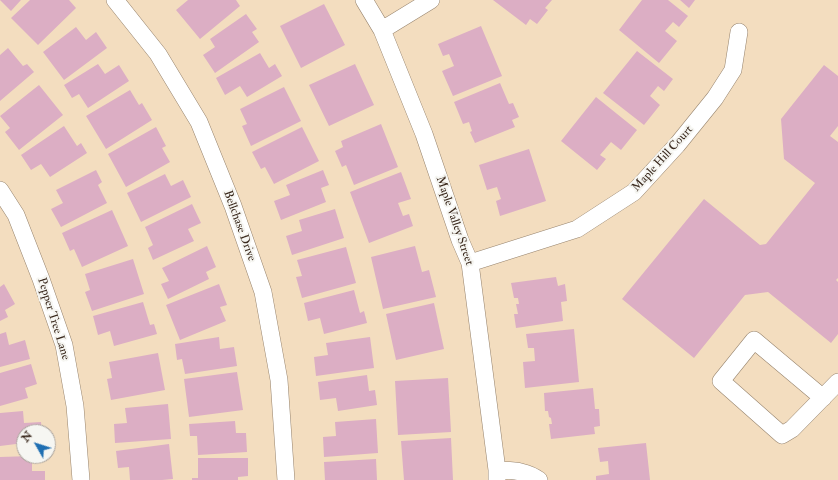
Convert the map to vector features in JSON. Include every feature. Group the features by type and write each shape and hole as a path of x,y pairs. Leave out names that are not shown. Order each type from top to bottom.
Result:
{"street":[{"name":"Bellchase Drive","path":"115,0 158,54 199,122 233,206 263,292 279,380 286,480"},
{"name":"Maple Valley Street","path":"364,0 382,30 424,134 460,240 470,263 497,475"},
{"path":"382,30 431,0"},
{"name":"Maple Hill Court","path":"470,263 577,228 634,192 677,145 715,98 733,70 738,32"},
{"name":"Pepper Tree Lane","path":"0,190 16,215 41,279 64,345 75,406 81,480"},
{"path":"823,398 754,340 721,381 782,435 792,429 823,398 838,382"},
{"path":"497,475 519,471 531,475 539,480"}],"building":[{"path":"0,0 21,0 11,11"},
{"path":"30,0 69,0 76,8 38,45 11,18"},
{"path":"188,0 236,0 240,6 200,39 176,10"},
{"path":"493,0 552,0 545,8 548,10 537,24 530,19 526,25"},
{"path":"642,0 668,0 688,16 679,27 673,22 665,31 677,41 659,63 619,30"},
{"path":"680,0 695,0 689,8"},
{"path":"324,4 345,45 301,68 280,26"},
{"path":"246,14 257,29 252,32 259,42 215,73 203,55 215,47 210,39"},
{"path":"481,26 502,76 453,96 442,71 454,66 449,54 443,56 438,44"},
{"path":"76,27 86,40 96,32 107,48 64,80 43,52"},
{"path":"8,48 23,66 27,64 34,72 0,101 0,55"},
{"path":"637,51 673,79 664,91 658,86 650,96 660,105 644,125 603,93"},
{"path":"260,53 269,68 275,64 282,76 247,97 240,86 225,95 216,78"},
{"path":"98,64 105,74 119,65 129,81 88,108 79,94 72,98 64,85"},
{"path":"355,64 374,105 329,126 309,85"},
{"path":"824,65 838,76 838,126 830,136 838,142 838,278 836,280 838,282 838,334 831,343 768,292 745,295 694,358 622,299 704,199 760,245 766,244 815,183 784,159 781,119"},
{"path":"500,83 509,104 513,103 519,117 512,120 515,127 475,143 470,132 472,131 469,122 463,124 454,102"},
{"path":"39,85 63,115 19,150 5,132 10,128 0,116"},
{"path":"284,87 301,121 251,146 242,126 247,124 240,109"},
{"path":"130,90 139,105 142,103 152,120 106,149 86,116"},
{"path":"596,97 637,130 621,150 611,142 600,155 606,159 597,170 561,141"},
{"path":"381,124 398,167 354,185 346,165 342,167 335,151 343,147 341,141"},
{"path":"64,126 77,146 81,143 87,153 50,177 41,164 31,170 21,155"},
{"path":"156,127 166,146 162,148 170,162 126,187 108,154"},
{"path":"302,127 319,161 274,184 265,167 261,169 252,152"},
{"path":"529,149 546,201 500,216 496,201 501,199 497,187 487,190 479,165"},
{"path":"96,170 102,182 98,185 107,203 61,227 51,209 63,203 56,190"},
{"path":"323,170 329,185 321,188 326,202 281,220 274,201 290,195 286,185"},
{"path":"401,172 411,199 398,203 403,216 409,214 413,226 369,243 350,192"},
{"path":"165,174 171,186 183,180 191,197 141,222 127,193"},
{"path":"192,204 201,223 188,229 194,241 153,260 148,248 153,245 145,227"},
{"path":"335,209 344,238 292,255 286,236 302,231 299,220"},
{"path":"112,210 128,246 82,267 74,249 70,251 62,233"},
{"path":"207,246 216,267 206,272 209,279 168,299 161,284 169,281 162,268"},
{"path":"415,246 422,272 429,270 436,297 383,309 371,257"},
{"path":"346,247 356,283 302,298 296,277 302,276 297,260"},
{"path":"133,259 144,294 92,311 85,292 90,290 85,274"},
{"path":"556,277 558,286 565,284 567,301 561,302 563,321 516,328 514,314 518,314 516,304 519,304 518,298 514,298 511,283"},
{"path":"4,284 15,304 5,310 8,317 0,321 0,287"},
{"path":"219,284 227,305 220,307 226,321 180,340 166,305"},
{"path":"354,290 360,313 364,311 367,323 324,334 320,318 308,321 304,303"},
{"path":"143,302 150,325 154,324 157,334 114,346 110,331 98,335 93,316"},
{"path":"434,303 444,349 396,360 386,314"},
{"path":"574,329 579,382 525,388 523,362 535,361 534,348 528,348 526,334"},
{"path":"6,332 9,345 25,340 30,359 0,367 0,334"},
{"path":"219,337 220,349 234,347 237,366 185,374 182,359 177,360 175,344"},
{"path":"370,337 374,368 316,376 314,357 328,355 326,343"},
{"path":"158,353 165,390 111,400 107,379 112,378 109,362"},
{"path":"31,364 37,384 25,388 28,398 0,406 0,373"},
{"path":"237,372 243,410 189,417 184,379"},
{"path":"367,375 369,391 375,390 377,405 338,411 336,398 320,400 318,382"},
{"path":"448,378 451,432 398,435 395,381"},
{"path":"593,388 595,409 599,409 600,426 594,427 595,434 551,439 549,424 552,424 548,411 545,411 544,393"},
{"path":"168,404 171,439 115,443 114,424 127,423 125,408"},
{"path":"23,411 24,423 41,422 41,424 16,424 16,444 0,446 0,413"},
{"path":"376,419 378,453 324,457 323,437 336,436 335,422"},
{"path":"235,421 236,433 246,433 247,452 198,455 197,436 190,436 189,424"},
{"path":"451,438 453,480 404,480 401,441"},
{"path":"646,443 650,480 596,480 596,476 609,474 608,461 600,462 598,448"},
{"path":"169,444 173,479 130,480 129,467 118,468 116,451"},
{"path":"16,456 16,464 32,464 32,471 45,471 45,480 0,480 0,457"},
{"path":"198,458 248,458 248,476 238,477 238,480 192,480 192,478 198,478"},
{"path":"376,459 377,480 325,480 324,462"}]}
